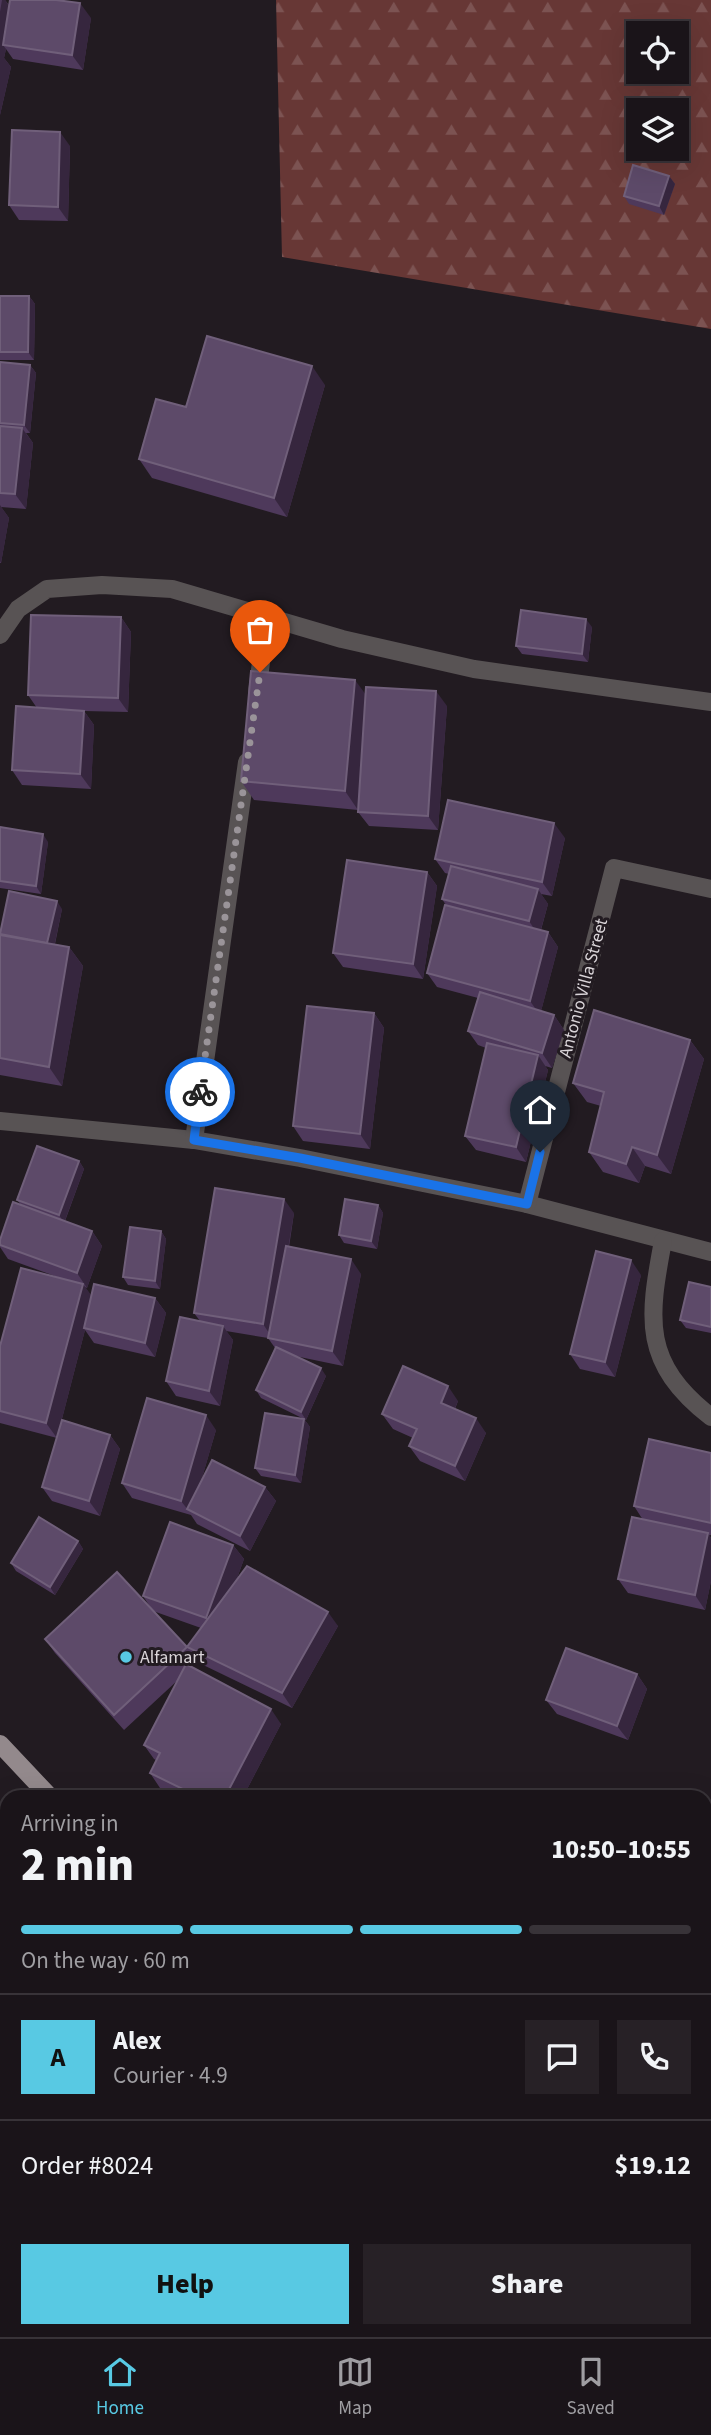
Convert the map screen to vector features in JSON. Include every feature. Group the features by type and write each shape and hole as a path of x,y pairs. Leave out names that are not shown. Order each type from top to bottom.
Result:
{"main road":[{"path":"0,1744 43,1790"}],"street":[{"path":"0,635 18,609 47,589 102,585 172,589 342,639 474,669 711,702"},
{"path":"254,713 267,617"},
{"path":"194,1140 250,741"},
{"name":"Antonio Villa Street","path":"527,1204 614,868 711,889"},
{"path":"0,1121 194,1140 313,1160 527,1204 711,1252"},
{"path":"663,1241 653,1291 652,1320 657,1349 671,1378 687,1398 711,1417"}],"green space":[{"path":"276,0 711,0 711,329 282,257"}],"building":[{"path":"10,0 80,3 72,55 3,45"},
{"path":"12,130 60,132 58,207 9,205"},
{"path":"633,165 669,176 659,206 624,196"},
{"path":"0,296 29,296 28,352 0,352"},
{"path":"207,336 312,366 274,498 139,459 156,399 186,407"},
{"path":"0,362 30,365 24,425 0,423"},
{"path":"0,426 22,428 15,494 0,493"},
{"path":"521,610 586,619 582,654 516,646"},
{"path":"31,615 121,617 118,698 28,695"},
{"path":"251,671 355,680 345,791 241,781"},
{"path":"366,687 436,691 428,816 358,812"},
{"path":"16,706 84,711 80,774 12,770"},
{"path":"448,800 554,823 542,882 435,859"},
{"path":"0,827 43,834 36,886 0,881"},
{"path":"347,860 427,872 413,964 333,953"},
{"path":"451,866 538,889 529,921 442,899"},
{"path":"9,891 57,901 47,943 0,934"},
{"path":"445,905 548,932 530,1001 427,973"},
{"path":"0,935 69,947 49,1067 0,1058"},
{"path":"480,992 554,1015 542,1053 468,1031"},
{"path":"307,1006 374,1013 360,1134 293,1126"},
{"path":"594,1010 690,1040 657,1155 632,1147 626,1164 589,1152 604,1092 573,1083"},
{"path":"487,1043 538,1055 516,1147 465,1136"},
{"path":"37,1146 79,1161 59,1215 17,1200"},
{"path":"215,1188 284,1199 263,1324 194,1313"},
{"path":"345,1199 378,1205 371,1241 339,1235"},
{"path":"13,1202 92,1231 77,1273 0,1245"},
{"path":"130,1227 161,1231 155,1281 123,1277"},
{"path":"286,1246 351,1259 332,1351 268,1338"},
{"path":"596,1251 631,1260 605,1362 570,1354"},
{"path":"21,1268 83,1284 46,1423 0,1411 0,1346"},
{"path":"689,1282 711,1287 711,1327 680,1320"},
{"path":"94,1284 155,1298 145,1343 84,1328"},
{"path":"180,1317 223,1326 209,1391 166,1381"},
{"path":"276,1347 321,1368 301,1412 256,1390"},
{"path":"403,1366 448,1386 441,1403 476,1418 455,1466 409,1446 417,1429 382,1414"},
{"path":"147,1398 206,1415 181,1501 122,1483"},
{"path":"265,1413 304,1419 295,1475 255,1468"},
{"path":"62,1420 110,1435 89,1501 42,1487"},
{"path":"649,1439 711,1453 711,1523 634,1506"},
{"path":"212,1460 265,1487 240,1536 187,1509"},
{"path":"39,1517 78,1541 50,1587 11,1563"},
{"path":"632,1517 708,1533 695,1595 618,1579"},
{"path":"170,1522 233,1545 206,1618 143,1596"},
{"path":"247,1566 328,1612 282,1693 187,1647"},
{"name":"Alfamart","path":"117,1572 187,1647 114,1715 45,1639"},
{"path":"566,1648 637,1674 617,1726 546,1700"},
{"path":"186,1664 271,1709 229,1790 185,1790 150,1773 160,1753 144,1745"}],"way so far":[{"path":"200,1092 260,672"}],"place":[{"name":"Alfamart","path":"126,1657"}],"route":[{"path":"200,1092 194,1140 300,1158 527,1204 540,1152"}]}
